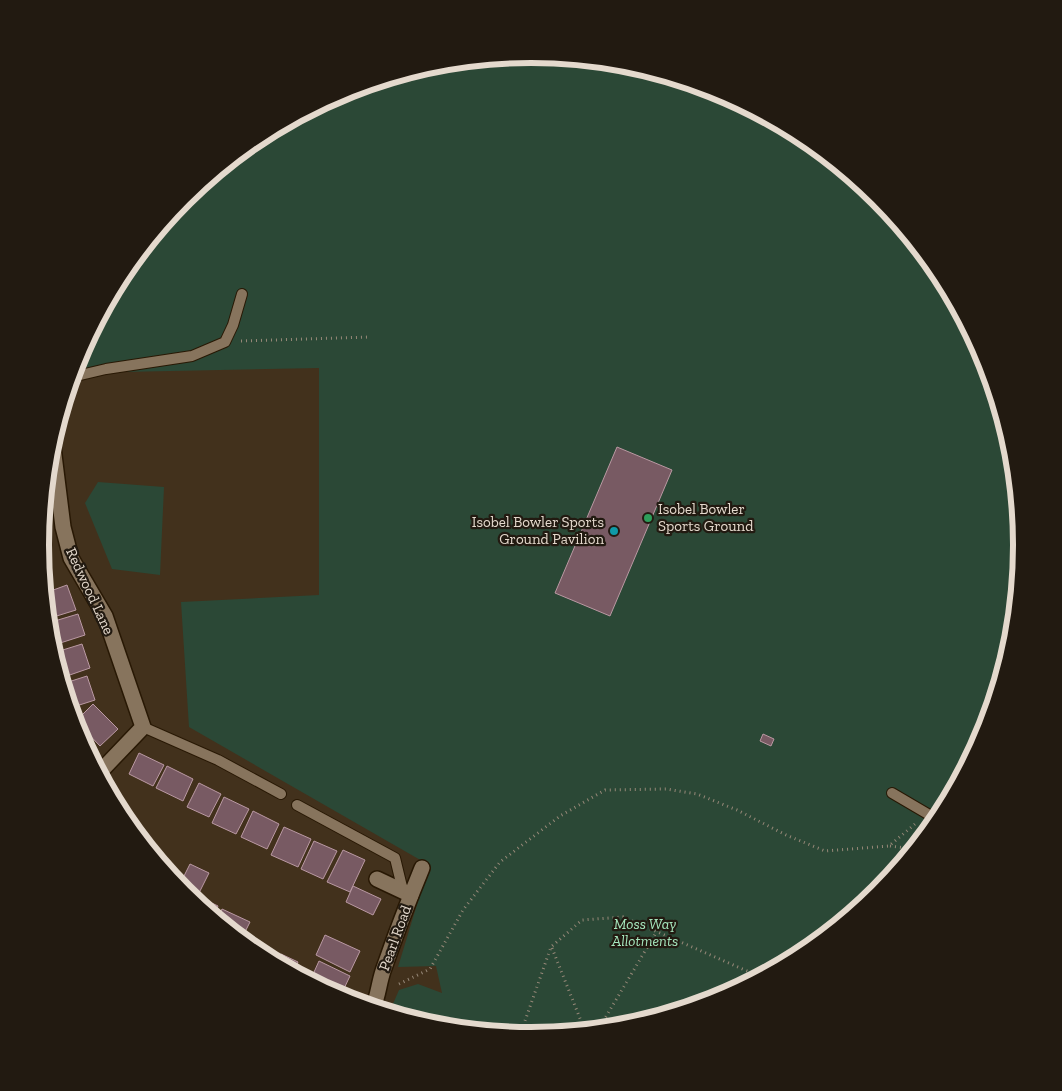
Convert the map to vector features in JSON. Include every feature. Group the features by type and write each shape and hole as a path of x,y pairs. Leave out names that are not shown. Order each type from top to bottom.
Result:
{"street":[{"name":"Redwood Lane","path":"56,467 63,527 72,558 105,616 143,727"},
{"path":"103,769 143,727"},
{"name":"Pearl Road","path":"375,1002 407,893 422,868"},
{"path":"377,879 407,893"}],"lane":[{"path":"80,374 192,356 225,342 233,325 242,294"},
{"path":"143,727 218,760 280,794"},
{"path":"892,793 928,814"},
{"path":"297,805 395,858 407,893"}],"path":[{"path":"225,342 370,337"},
{"path":"393,987 430,968 463,910 500,862 560,816 605,790 666,789 698,794 737,810 786,835 825,850 889,846 906,848"},
{"path":"889,846 936,807"},
{"path":"523,1028 551,947 582,920 623,917 754,973"},
{"path":"602,1022 656,931"},
{"path":"551,947 583,1025"}],"green space":[{"name":"Isobel Bowler Sports Ground","path":"499,64 563,64 625,73 656,80 716,100 772,128 825,163 872,204 894,228 914,252 949,304 964,332 988,390 1004,451 1009,483 1012,514 1012,577 1004,640 997,670 988,701 964,759 949,787 914,839 872,887 825,928 772,963 744,978 686,1002 656,1011 594,1024 531,1028 468,1024 392,1007 399,990 418,984 442,993 436,966 398,967 429,865 189,727 181,602 319,595 319,368 81,373 98,332 113,304 148,252 190,204 213,183 263,145 318,113 346,100 406,80 468,67"},
{"path":"98,482 164,487 160,575 112,569 85,503"}],"building":[{"name":"Isobel Bowler Sports Ground Pavilion","path":"617,447 672,470 610,616 555,593"},
{"path":"67,585 76,610 54,617 51,591"},
{"path":"78,614 85,635 59,643 55,621"},
{"path":"82,644 90,668 67,676 60,651"},
{"path":"87,676 95,700 76,706 68,682"},
{"path":"93,704 118,729 100,746 85,731 80,717"},
{"path":"763,734 774,739 771,746 760,741"},
{"path":"139,753 164,765 153,786 129,774"},
{"path":"167,766 193,779 183,801 156,788"},
{"path":"199,783 221,794 209,817 187,807"},
{"path":"224,797 249,809 236,834 212,823"},
{"path":"253,811 279,824 267,849 241,837"},
{"path":"284,827 311,839 298,867 271,855"},
{"path":"314,841 337,851 323,879 301,869"},
{"path":"343,850 365,860 350,892 327,882"},
{"path":"190,864 209,873 199,893 183,879"},
{"path":"353,886 381,899 373,915 346,902"},
{"path":"203,899 218,906 216,910"},
{"path":"222,909 250,922 244,933 237,928 220,914"},
{"path":"325,935 360,951 350,972 316,955"},
{"path":"281,954 298,962 296,966 280,956"},
{"path":"319,961 350,976 343,990 313,975"}],"place":[{"name":"Isobel Bowler Sports Ground","path":"648,518"},
{"name":"Isobel Bowler Sports Ground Pavilion","path":"614,531"}],"park label":[{"name":"Moss Way Allotments","path":"645,932"}]}
